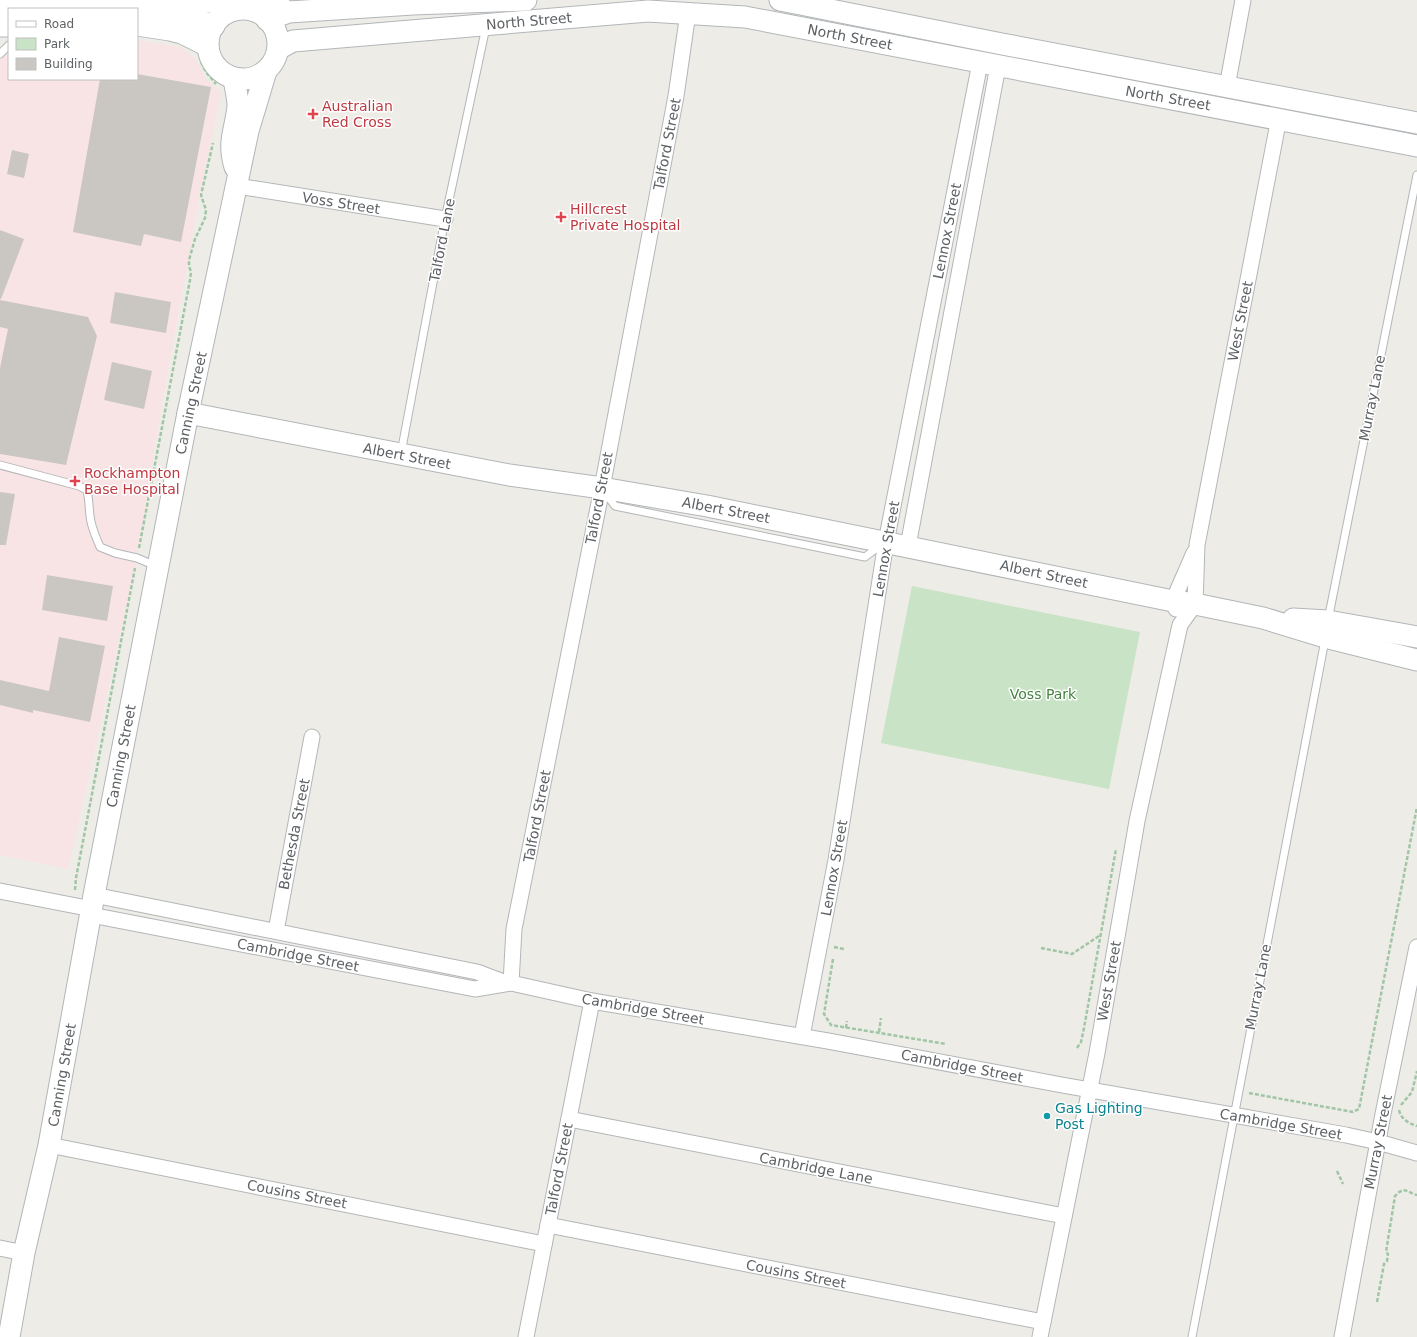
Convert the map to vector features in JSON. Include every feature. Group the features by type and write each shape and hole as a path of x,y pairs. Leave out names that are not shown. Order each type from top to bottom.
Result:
{"street":[{"name":"North Street","path":"267,20 289,12 446,2 526,0"},
{"path":"711,0 728,15"},
{"name":"North Street","path":"780,0 1227,87 1417,122"},
{"path":"1227,87 1243,0"},
{"path":"140,16 166,3 220,5 272,2 283,5 289,12"},
{"path":"446,2 476,26"},
{"path":"0,7 111,4 121,8"},
{"path":"226,82 256,77 266,71 273,64 278,49 277,34 273,26 258,13 247,10 235,10 225,15 207,43 215,65 224,73 226,82 238,105 232,134 232,156 238,181"},
{"name":"North Street","path":"278,49 293,41 648,11 745,16 989,64 1279,118 1417,146"},
{"name":"Talford Street","path":"509,983 514,929 602,488 676,96 688,13"},
{"path":"140,16 170,30 207,43"},
{"name":"Lennox Street","path":"802,1036 836,860 886,542 989,64"},
{"name":"Lennox Street","path":"908,546 989,64"},
{"name":"Canning Street","path":"9,1337 24,1253 49,1144 88,902 158,566 188,413 248,132 266,71"},
{"name":"West Street","path":"1040,1337 1090,1090 1137,821 1180,625 1195,604 1197,545 1284,97"},
{"name":"Voss Street","path":"238,181 446,220"},
{"name":"Albert Street","path":"188,413 510,475 602,488 707,506 1263,618 1326,629 1417,637"},
{"name":"West Street","path":"1180,625 1173,601 1197,545"},
{"name":"Albert Street","path":"1326,629 1417,660"},
{"name":"Bethesda Street","path":"276,931 312,737"},
{"name":"Cambridge Street","path":"0,891 88,902 276,931 477,972 509,983 592,1001 802,1036 1090,1090 1234,1115 1378,1142 1417,1153"},
{"name":"Cambridge Street","path":"88,902 475,989 509,983"},
{"name":"Murray Street","path":"1342,1337 1378,1142 1417,947"},
{"name":"Talford Street","path":"526,1337 592,1001"},
{"name":"Cambridge Lane","path":"569,1119 1064,1216"},
{"name":"Cousins Street","path":"49,1144 544,1244"},
{"name":"Cousins Street","path":"548,1225 1043,1322"},
{"path":"0,1248 24,1253"}],"lane":[{"name":"Talford Lane","path":"401,455 446,220 476,26"},
{"path":"0,54 8,46"},
{"name":"Murray Lane","path":"1192,1337 1326,629 1417,175"},
{"path":"0,465 79,486 88,490 90,500 90,517 95,536 100,547 158,566"}],"path":[{"path":"207,43 206,72 226,82"},
{"path":"88,902 76,878 190,280 191,272 189,260 195,238 205,218 206,210 201,195 214,138"},
{"path":"1238,1091 1353,1112 1359,1109 1417,807"},
{"path":"1041,948 1072,954 1100,936"},
{"path":"835,947 824,1014 831,1025 946,1044"},
{"path":"879,1032 882,1018"},
{"path":"846,1028 847,1021"},
{"path":"1417,1071 1412,1092 1401,1104 1399,1111 1402,1118 1410,1124 1417,1126"},
{"path":"1337,1171 1343,1184"},
{"path":"1377,1302 1384,1264 1387,1261 1388,1254 1386,1252 1395,1196 1402,1190 1406,1190 1417,1195"}],"shaded area":[{"name":"Rockhampton Base Hospital","path":"138,40 179,47 195,58 205,78 221,93 200,193 162,404 137,558 68,869 0,855 0,51 8,51 8,80 138,80"}],"green space":[{"name":"Voss Park","path":"912,586 1140,632 1109,789 881,743"}],"building":[{"path":"138,74 211,87 181,242 144,234 141,246 73,232 100,80 138,80"},
{"path":"12,150 29,154 24,178 7,174"},
{"path":"0,230 24,239 1,299 0,299"},
{"path":"115,292 171,302 166,333 110,323"},
{"path":"0,300 88,317 97,336 66,465 0,454 0,368 8,329 0,327"},
{"path":"112,362 152,371 144,409 104,400"},
{"path":"0,492 15,494 6,545 0,545"},
{"path":"47,575 113,586 107,621 42,610"},
{"path":"59,637 105,646 90,722 33,710 33,713 0,705 0,680 49,691"}],"place":[{"name":"Australian Red Cross","path":"313,114"},
{"name":"Hillcrest Private Hospital","path":"561,217"},
{"name":"Rockhampton Base Hospital","path":"75,481"},
{"name":"Gas Lighting Post","path":"1047,1116"}]}
